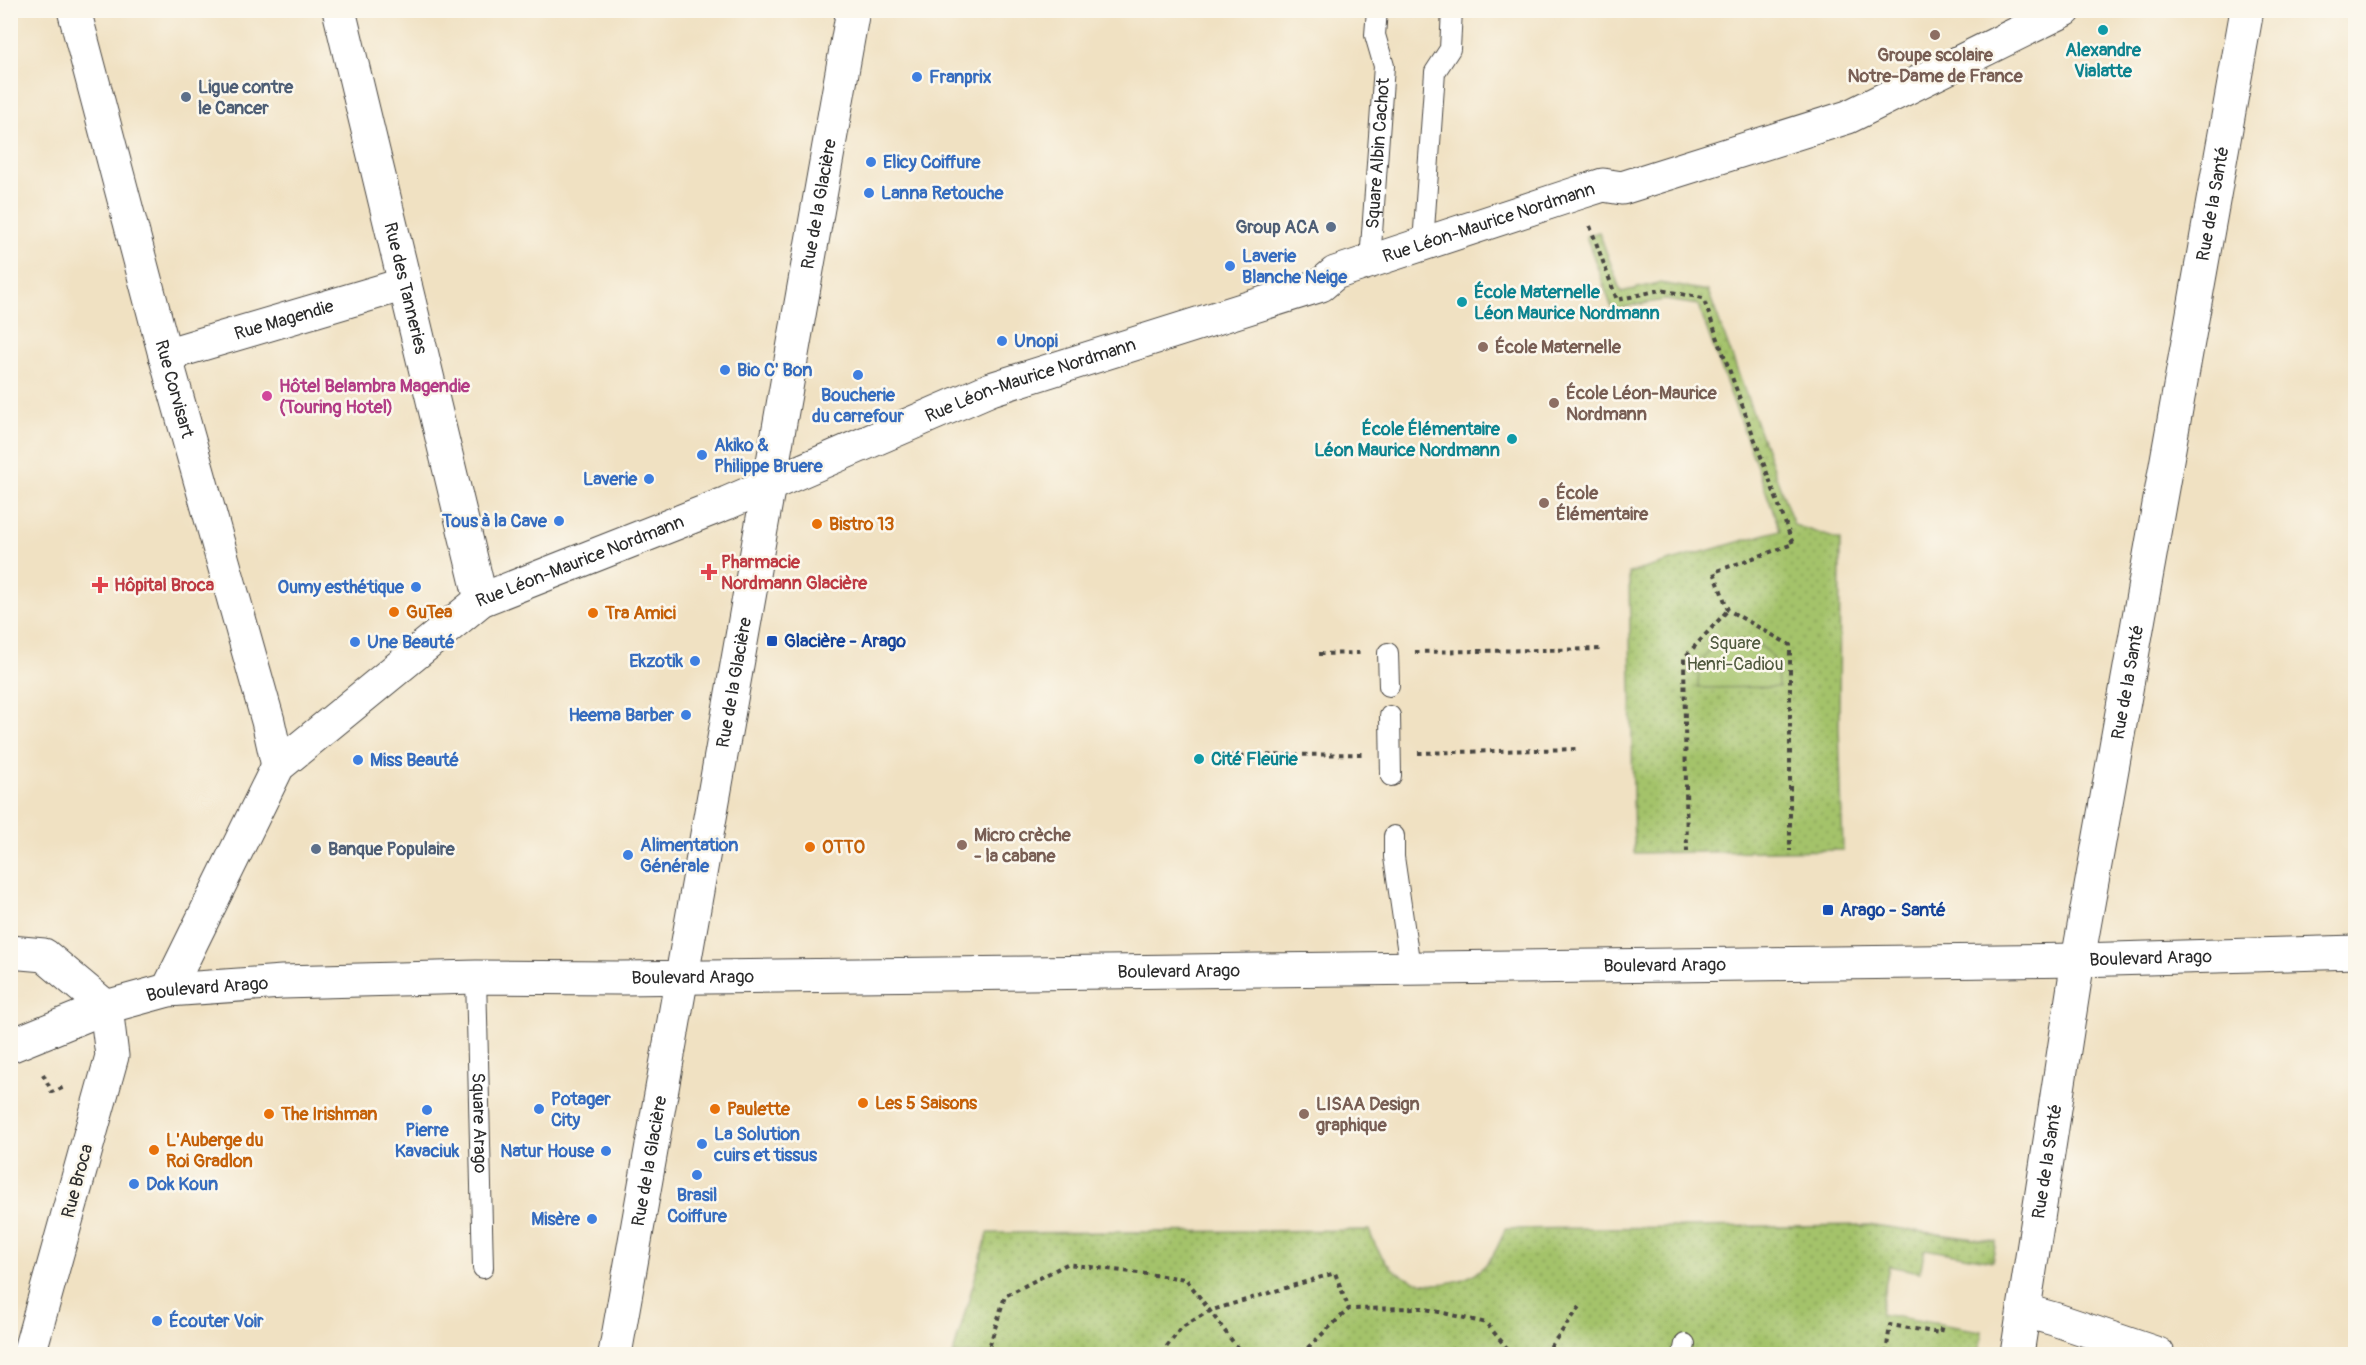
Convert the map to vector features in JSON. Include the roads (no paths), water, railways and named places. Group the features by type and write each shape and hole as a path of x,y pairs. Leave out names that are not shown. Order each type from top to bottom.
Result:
{"street":[{"name":"Rue Corvisart","path":"74,10 165,355 268,721 278,766"},
{"name":"Rue des Tanneries","path":"339,10 481,600"},
{"name":"Rue de la Glacière","path":"615,1354 853,10"},
{"name":"Rue Léon-Maurice Nordmann","path":"168,990 278,766 481,600 770,485 991,389 1321,285 1335,273 1603,185 1622,188 1848,117 2065,10"},
{"name":"Rue de la Santé","path":"2024,1351 2025,1311 2078,960 2247,10"},
{"name":"Rue Magendie","path":"165,355 405,284"},
{"name":"Boulevard Arago","path":"10,1046 106,1007 168,990 282,982 476,977 2078,960 2355,951"},
{"path":"10,952 44,955 106,1007"},
{"name":"Rue Broca","path":"29,1354 112,1056 106,1007"},
{"path":"2025,1311 2158,1354"}],"lane":[{"name":"Square Albin Cachot","path":"1370,261 1384,66 1375,35 1377,10"},
{"path":"1423,244 1435,72 1450,49 1452,10"},
{"path":"1388,653 1389,686"},
{"path":"1390,716 1391,776"},
{"path":"1394,836 1394,857 1410,967"},
{"name":"Square Arago","path":"476,977 483,1268"}],"place":[{"name":"Alexandre Vialatte","path":"2103,30"},
{"name":"Groupe scolaire Notre-Dame de France","path":"1935,35"},
{"name":"Franprix","path":"917,77"},
{"name":"Ligue contre le Cancer","path":"186,97"},
{"name":"Elicy Coiffure","path":"871,162"},
{"name":"Lanna Retouche","path":"869,193"},
{"name":"Group ACA","path":"1331,227"},
{"name":"Laverie Blanche Neige","path":"1230,266"},
{"name":"École Maternelle Léon Maurice Nordmann","path":"1462,302"},
{"name":"Unopi","path":"1002,341"},
{"name":"École Maternelle","path":"1483,347"},
{"name":"Bio C' Bon","path":"725,370"},
{"name":"Boucherie du carrefour","path":"858,375"},
{"name":"Hôtel Belambra Magendie (Touring Hotel)","path":"267,396"},
{"name":"École Léon-Maurice Nordmann","path":"1554,403"},
{"name":"École Élémentaire Léon Maurice Nordmann","path":"1512,439"},
{"name":"Akiko & Philippe Bruere","path":"702,455"},
{"name":"Laverie","path":"649,479"},
{"name":"École Élémentaire","path":"1544,503"},
{"name":"Tous à la Cave","path":"559,521"},
{"name":"Bistro 13","path":"817,524"},
{"name":"Pharmacie Nordmann Glacière","path":"709,572"},
{"name":"Hôpital Broca","path":"100,585"},
{"name":"Oumy esthétique","path":"416,587"},
{"name":"GuTea","path":"394,612"},
{"name":"Tra Amici","path":"593,613"},
{"name":"Glacière - Arago","path":"772,641"},
{"name":"Une Beauté","path":"355,642"},
{"name":"Ekzotik","path":"695,661"},
{"name":"Heema Barber","path":"686,715"},
{"name":"Cité Fleurie","path":"1199,759"},
{"name":"Miss Beauté","path":"358,760"},
{"name":"Micro crèche - la cabane","path":"962,845"},
{"name":"OTTO","path":"810,847"},
{"name":"Banque Populaire","path":"316,849"},
{"name":"Alimentation Générale","path":"628,855"},
{"name":"Arago - Santé","path":"1828,910"},
{"name":"Les 5 Saisons","path":"863,1103"},
{"name":"Potager City","path":"539,1109"},
{"name":"Paulette","path":"715,1109"},
{"name":"Pierre Kavaciuk","path":"427,1110"},
{"name":"The Irishman","path":"269,1114"},
{"name":"LISAA Design graphique","path":"1304,1114"},
{"name":"La Solution cuirs et tissus","path":"702,1144"},
{"name":"L'Auberge du Roi Gradlon","path":"154,1150"},
{"name":"Natur House","path":"606,1151"},
{"name":"Brasil Coiffure","path":"697,1175"},
{"name":"Dok Koun","path":"134,1184"},
{"name":"Misère","path":"592,1219"},
{"name":"Écouter Voir","path":"157,1321"}],"park label":[{"name":"Square Henri-Cadiou","path":"1735,653"}]}
